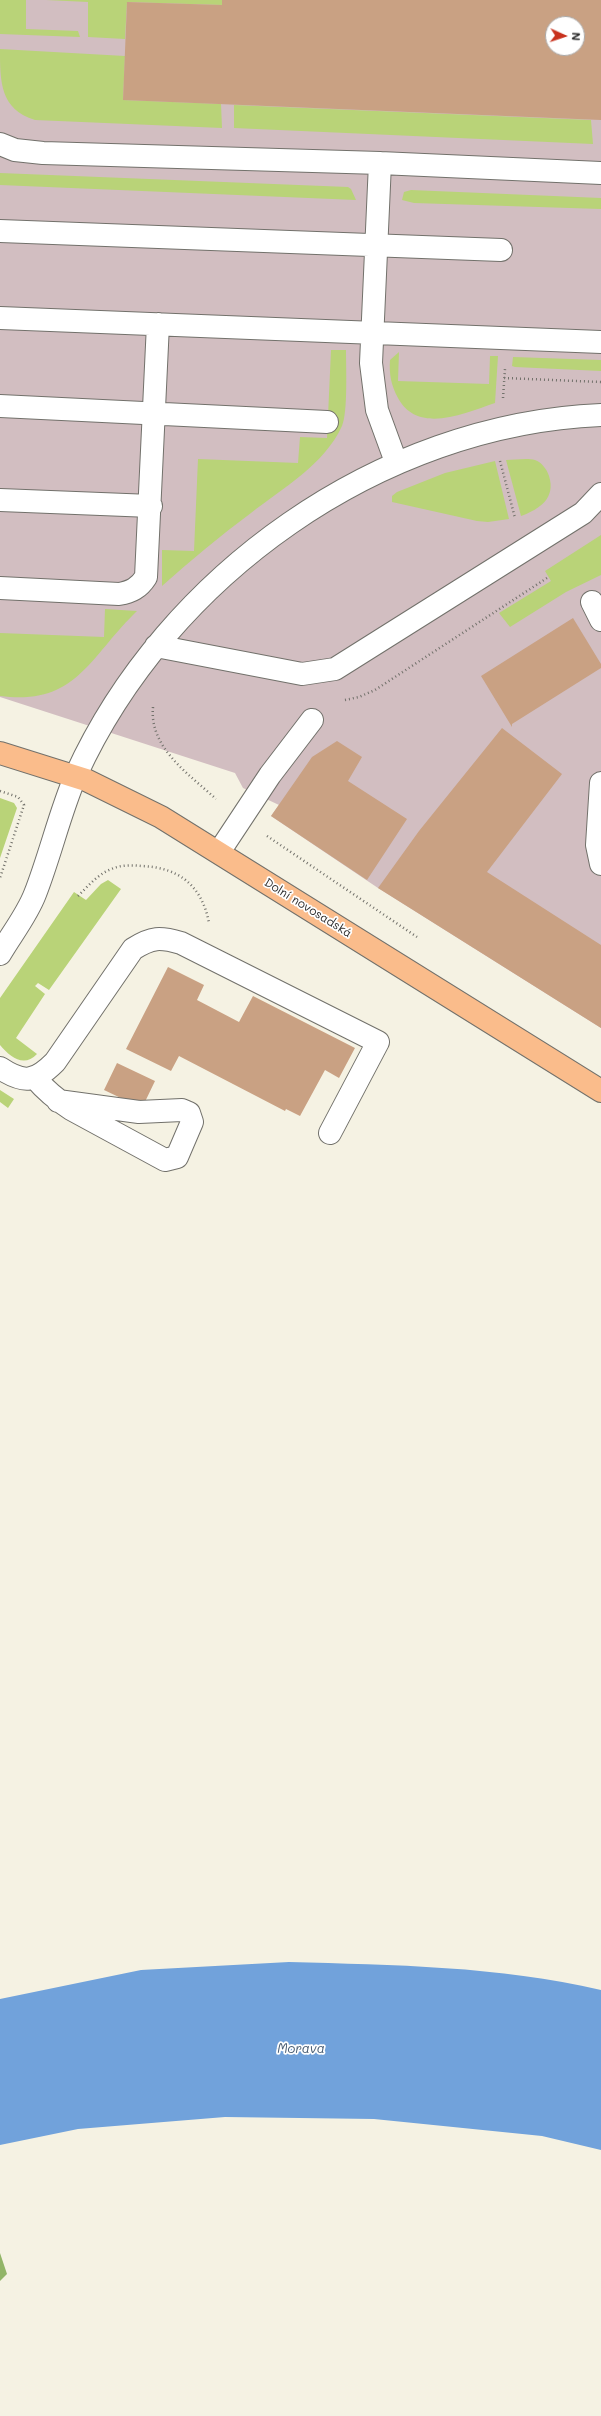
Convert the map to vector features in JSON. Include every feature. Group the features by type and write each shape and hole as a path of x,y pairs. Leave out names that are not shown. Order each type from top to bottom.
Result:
{"main road":[{"name":"Dolní novosadská","path":"0,753 76,776 122,796 219,852 601,1091"}],"lane":[{"path":"0,144 16,150 42,153 380,163 601,173"},
{"path":"380,163 371,363 377,410 396,462"},
{"path":"0,231 501,250"},
{"path":"0,318 601,342"},
{"path":"0,588 129,592 137,588 146,577 151,506 158,324"},
{"path":"0,406 154,412 327,422"},
{"path":"0,954 34,897 76,776 118,701 156,646 201,597 263,543 336,496 396,462 434,447 502,428 564,418 601,415"},
{"path":"156,646 302,674 335,669 584,513 601,494"},
{"path":"0,500 151,506"},
{"path":"219,852 287,750 312,720"},
{"path":"601,783 597,845 601,864"},
{"path":"0,1068 13,1076 25,1080 35,1078 44,1072 55,1062 133,949 147,940 165,938 181,943 378,1042 330,1133"},
{"path":"35,1078 45,1091 58,1101 165,1160 177,1157 192,1122 189,1113 182,1110 139,1112 58,1101"}],"path":[{"path":"503,401 505,364"},
{"path":"504,378 601,382"},
{"path":"500,461 515,518"},
{"path":"0,791 18,797 24,805 0,878"},
{"path":"242,818 346,892 420,939"},
{"path":"78,896 96,878 114,868 130,865 154,866 170,870 188,881 201,896 210,930 207,956"}],"shaded area":[{"path":"0,0 601,0 601,1028 378,888 271,816 279,805 243,788 235,773 0,697"}],"green space":[{"path":"0,0 26,0 26,29 78,31 80,37 0,34"},
{"path":"46,0 222,0 222,5 127,2 125,39 88,37 88,2"},
{"path":"0,49 125,56 123,100 221,104 222,128 35,120 23,115 15,109 4,93"},
{"path":"234,105 591,120 593,144 234,128"},
{"path":"0,173 348,187 351,189 356,200 0,185"},
{"path":"411,190 601,198 601,209 414,203 402,200 404,192"},
{"path":"331,350 346,350 345,411 342,426 325,453 302,475 239,522 162,586 162,550 194,551 198,459 298,463 300,437 327,438"},
{"path":"399,352 398,381 489,384 490,356 498,356 495,403 456,416 430,418 417,416 407,409 398,398 392,384 390,375 390,360"},
{"path":"513,357 601,360 601,371 515,367 512,366"},
{"path":"506,460 535,460 544,466 549,476 551,484 550,491 545,502 534,510 521,516"},
{"path":"495,461 509,519 488,522 477,521 392,502 392,496 397,492 445,473"},
{"path":"601,535 601,575 566,592 510,627 499,613 551,581 545,571"},
{"path":"105,609 137,611 120,628 93,661 65,686 47,693 26,697 0,696 0,633 104,637"},
{"path":"0,798 14,803 17,808 0,858"},
{"path":"108,880 121,889 49,990 38,983 35,986 45,994 16,1038 37,1054 27,1060 13,1057 0,1045 0,998 74,892 86,900 101,884"},
{"path":"0,1090 14,1099 8,1108 0,1102"},
{"path":"0,2253 7,2274 0,2281"}],"water":[{"name":"Morava","path":"289,1962 368,1964 485,1971 562,1982 601,1990 601,2150 542,2136 374,2119 225,2117 78,2129 0,2145 0,1999 141,1970"}],"building":[{"path":"222,0 601,0 601,120 123,100 127,2 222,5"},
{"path":"573,618 601,664 601,668 512,724 512,727 481,676"},
{"path":"502,728 562,774 487,872 601,945 601,1028 378,888 419,831"},
{"path":"337,741 362,757 348,781 407,819 367,880 271,816 312,757"},
{"path":"168,967 204,985 197,1000 239,1022 253,996 355,1048 339,1078 325,1070 300,1116 286,1109 285,1111 179,1056 171,1071 126,1049"},
{"path":"117,1063 155,1081 142,1108 104,1090"}]}
